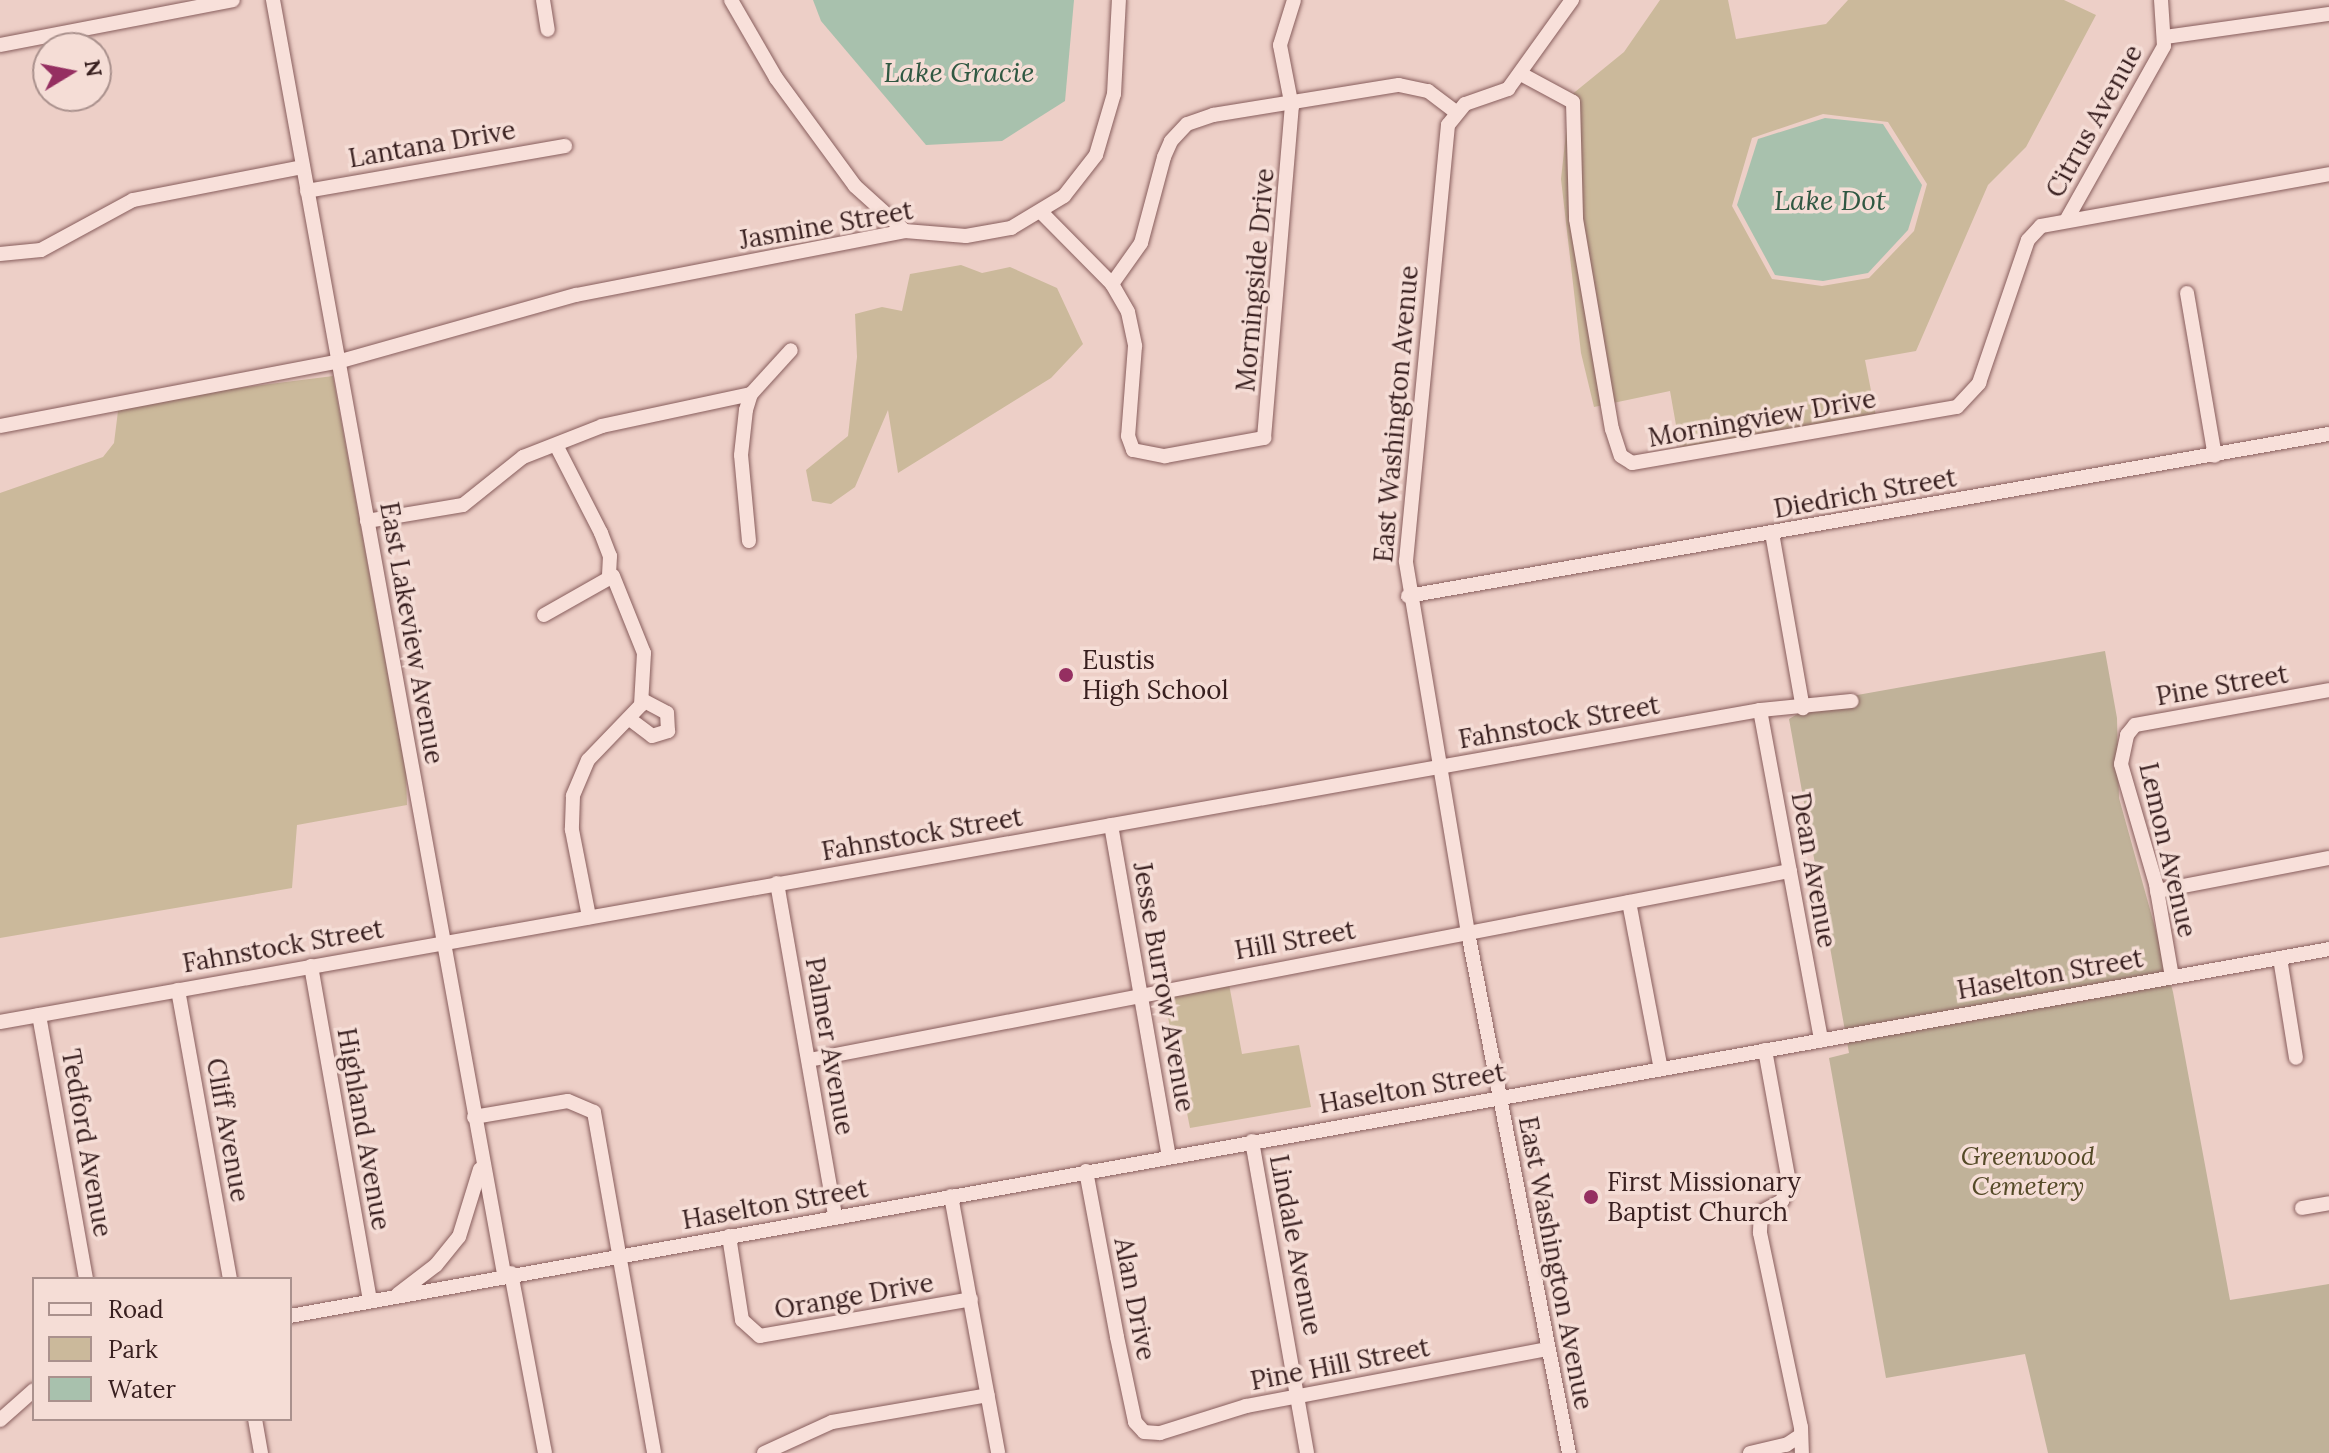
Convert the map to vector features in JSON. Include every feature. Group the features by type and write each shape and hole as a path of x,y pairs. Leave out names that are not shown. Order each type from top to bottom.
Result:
{"street":[{"path":"0,45 233,0"},
{"name":"East Lakeview Avenue","path":"273,0 482,1161 545,1453"},
{"path":"543,0 548,30"},
{"path":"731,0 776,78 855,186 905,231"},
{"name":"Jasmine Street","path":"0,426 337,362 576,295 905,231 990,233 1042,213 1077,184 1105,136 1118,63 1119,0"},
{"path":"1291,103 1280,45 1294,0"},
{"path":"1042,213 1112,284 1141,243 1164,157 1177,132 1213,115 1399,85 1428,91 1456,112 1465,104 1500,95 1521,74 1572,0"},
{"name":"Citrus Avenue","path":"2067,219 2165,37 2161,0"},
{"path":"2165,37 2329,14"},
{"name":"Morningview Drive","path":"1521,74 1573,102 1576,219 1612,429 1621,456 1632,463 1899,419 1967,402 1979,383 2028,240 2041,226 2067,219"},
{"name":"Morningside Drive","path":"1112,284 1128,312 1135,346 1128,436 1133,450 1165,456 1264,438 1291,103"},
{"name":"East Washington Avenue","path":"1456,112 1448,125 1440,172 1406,561 1408,596 1468,933 1569,1453"},
{"name":"Lantana Drive","path":"307,191 565,146"},
{"path":"0,254 41,250 133,200 303,167"},
{"path":"2067,219 2329,174"},
{"path":"2187,293 2215,456"},
{"path":"749,541 741,455 751,394 791,350"},
{"path":"367,521 463,505 523,457 655,411 751,394"},
{"name":"Diedrich Street","path":"1408,596 2329,434"},
{"path":"556,445 601,533 610,556 609,576"},
{"path":"1772,533 1803,708"},
{"path":"544,615 609,576"},
{"path":"589,917 572,830 573,796 588,760 631,720 643,700 644,653 616,579 609,576"},
{"name":"Pine Street","path":"2127,735 2135,725 2329,690"},
{"path":"631,720 652,736 668,731 667,713 643,700"},
{"name":"Fahnstock Street","path":"0,1022 1760,710 1852,701"},
{"name":"Dean Avenue","path":"1760,710 1821,1040"},
{"name":"Lemon Avenue","path":"2127,735 2121,755 2126,792 2157,891 2172,977"},
{"name":"Jesse Burrow Avenue","path":"1111,825 1169,1156"},
{"path":"2157,891 2329,858"},
{"name":"Hill Street","path":"809,1060 1143,996 1205,980 1790,871"},
{"name":"Palmer Avenue","path":"777,883 835,1217"},
{"path":"1629,902 1661,1069"},
{"name":"Haselton Street","path":"292,1316 508,1273 619,1257 2329,949"},
{"path":"2280,958 2296,1058"},
{"name":"Highland Avenue","path":"311,966 370,1301"},
{"name":"Cliff Avenue","path":"178,990 230,1277"},
{"name":"Tedford Avenue","path":"39,1015 86,1277"},
{"path":"1765,1050 1789,1182 1782,1201 1761,1212 1760,1233 1802,1453"},
{"path":"474,1117 546,1103 588,1105 596,1118 654,1453"},
{"name":"Lindale Avenue","path":"1252,1141 1307,1453"},
{"path":"394,1296 436,1265 459,1237 472,1208 482,1161"},
{"name":"Alan Drive","path":"1086,1171 1135,1422 1144,1432"},
{"path":"951,1196 998,1453"},
{"path":"2302,1208 2329,1203"},
{"name":"Orange Drive","path":"729,1236 742,1320 760,1336 971,1299"},
{"name":"Pine Hill Street","path":"1144,1432 1160,1433 1299,1396 1548,1349"},
{"path":"0,1420 32,1392"},
{"path":"764,1453 832,1422 988,1395"},
{"path":"255,1421 261,1453"},
{"path":"1750,1453 1786,1445 1800,1436"}],"green space":[{"path":"1660,0 1728,0 1736,39 1826,24 1848,0 2064,0 2096,15 2026,147 1988,185 1916,351 1865,360 1878,426 1682,459 1670,391 1594,407 1581,353 1561,179 1570,96 1624,52","holes":["1823,114 1888,122 1927,184 1914,231 1869,278 1822,286 1772,279 1732,206 1752,138"]},
{"path":"961,265 982,273 1010,267 1057,288 1083,344 1051,378 898,473 888,410 855,487 831,504 812,501 806,470 848,436 857,357 855,314 882,307 902,311 910,274"},
{"path":"333,376 406,773 407,805 297,825 292,888 0,938 0,493 103,457 114,443 119,403"},
{"name":"Greenwood Cemetery","path":"2105,651 2117,718 2119,798 2173,992 2230,1300 2329,1284 2329,1453 2048,1453 2025,1354 1886,1378 1829,1058 1849,1053 1789,719 1818,702"},
{"path":"1229,984 1242,1054 1299,1045 1311,1107 1190,1128 1164,997"}],"water":[{"name":"Lake Gracie","path":"813,0 1074,0 1065,101 1002,141 926,145 821,21"},
{"name":"Lake Dot","path":"1825,118 1883,124 1922,185 1908,230 1868,273 1823,281 1775,275 1737,205 1758,139"}],"place":[{"name":"Eustis High School","path":"1066,675"},
{"name":"First Missionary Baptist Church","path":"1591,1197"}]}
